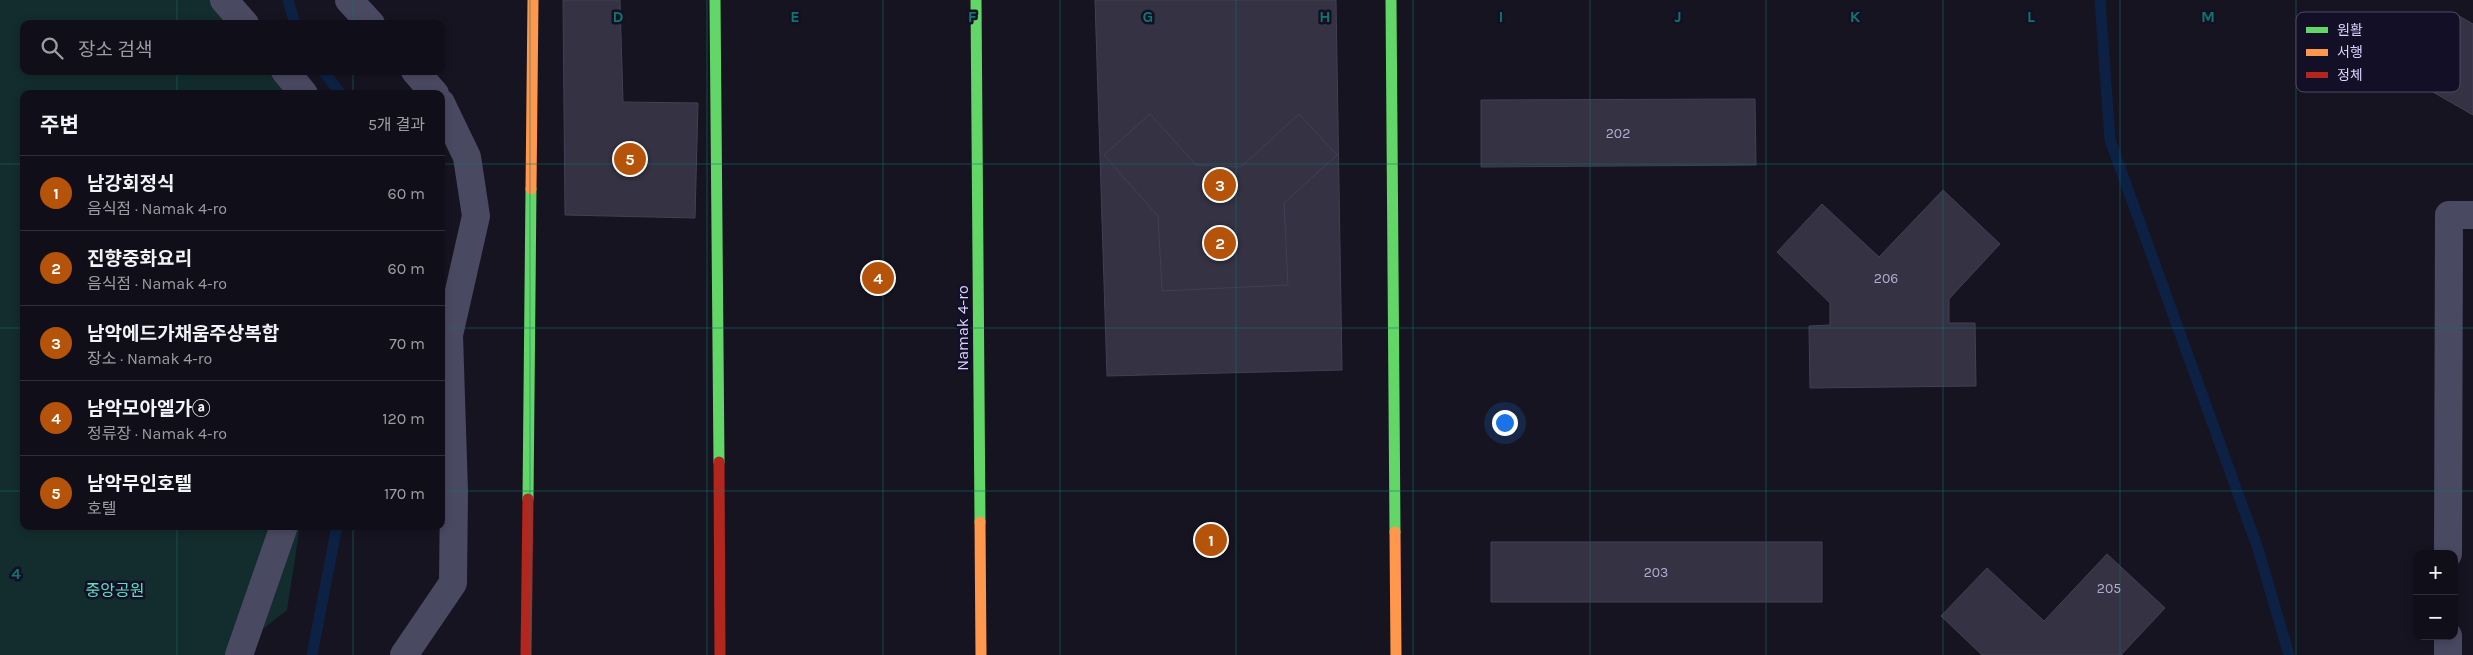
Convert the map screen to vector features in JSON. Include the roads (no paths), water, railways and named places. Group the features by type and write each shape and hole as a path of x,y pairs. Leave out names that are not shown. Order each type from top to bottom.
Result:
{"street":[{"path":"224,0 242,20"},
{"path":"349,0 367,20"},
{"path":"526,655 533,0"},
{"path":"715,0 720,655"},
{"name":"Namak 4-ro","path":"976,0 981,655"},
{"path":"1391,0 1396,655"},
{"path":"288,75 301,90"},
{"path":"418,75 432,90"},
{"path":"404,655 453,583 454,482 449,336 476,216 467,157 445,111"},
{"path":"2448,550 2449,215 2473,215"},
{"path":"240,655 283,530"},
{"path":"2448,640 2448,655"}],"waterway":[{"path":"288,0 294,20"},
{"path":"2100,0 2110,140 2258,549 2289,655"},
{"path":"326,75 338,90"},
{"path":"312,655 336,530"}],"place":[{"name":"남악무인호텔","path":"630,159"},
{"name":"남악에드가채움주상복합","path":"1220,185"},
{"name":"진향중화요리","path":"1220,243"},
{"name":"남악모아엘가ⓐ","path":"878,278"},
{"name":"남강회정식","path":"1211,540"}],"park label":[{"name":"중앙공원","path":"115,590"}]}
